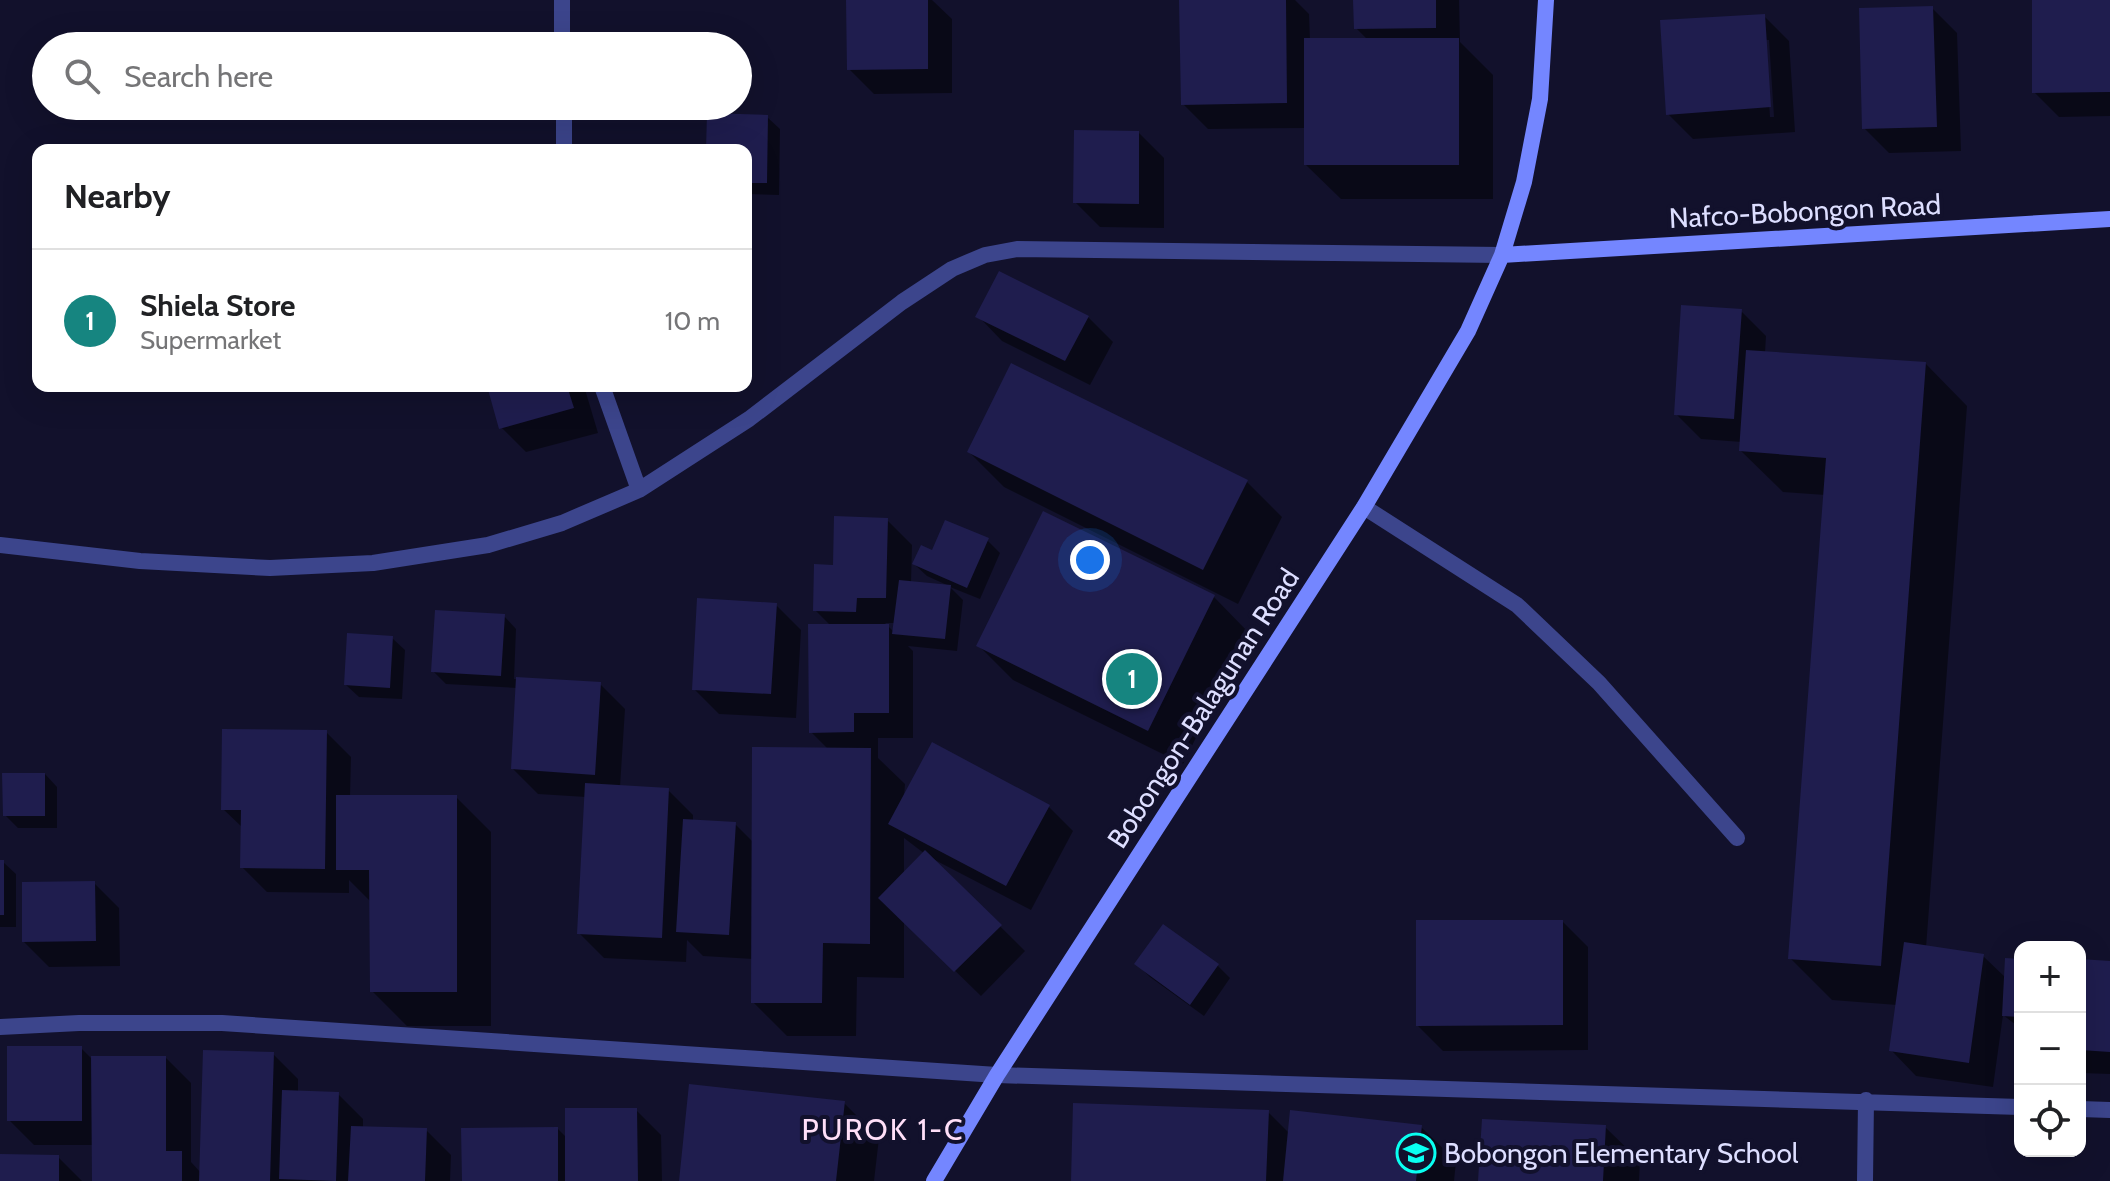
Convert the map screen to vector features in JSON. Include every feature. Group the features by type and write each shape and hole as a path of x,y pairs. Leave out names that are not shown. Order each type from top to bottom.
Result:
{"main road":[{"name":"Bobongon-Balagunan Road","path":"934,1181 997,1075 1364,507 1468,331 1502,255 1524,182 1540,99 1546,0"},
{"name":"Nafco-Bobongon Road","path":"1502,255 2110,219"}],"street":[{"path":"562,0 562,32"},
{"path":"564,120 564,144"},
{"path":"0,545 140,561 270,568 373,563 488,545 562,523 639,490 749,419 902,302 952,269 985,255 1017,249 1502,255"},
{"path":"604,392 639,490"},
{"path":"1364,507 1517,605 1599,683 1737,838"},
{"path":"0,1027 79,1023 222,1023 997,1075 2014,1107"},
{"path":"1865,1181 1866,1100"},
{"path":"2086,1109 2110,1110"}],"building":[{"path":"846,0 928,0 928,69 847,70"},
{"path":"1179,0 1286,0 1287,103 1181,105"},
{"path":"1353,0 1436,0 1436,28 1354,29"},
{"path":"2032,0 2110,0 2110,92 2032,93"},
{"path":"1933,6 1937,127 1862,129 1859,8"},
{"path":"1765,14 1771,107 1666,115 1660,20"},
{"path":"1304,38 1459,38 1459,165 1304,165"},
{"path":"752,114 768,115 767,183 752,183 752,144 706,144 707,120 752,120"},
{"path":"1074,130 1139,131 1139,204 1073,203"},
{"path":"999,271 1089,316 1065,361 975,317"},
{"path":"1681,305 1742,309 1734,419 1674,415"},
{"path":"1746,350 1926,362 1881,966 1788,959 1826,458 1739,451"},
{"path":"1011,363 1248,480 1203,570 967,452"},
{"path":"489,392 569,392 574,408 499,429"},
{"path":"1043,511 1215,595 1148,731 976,646"},
{"path":"834,516 888,518 886,598 857,598 856,612 813,611 814,564 833,565"},
{"path":"945,520 989,538 967,588 912,564 921,545 932,550"},
{"path":"899,580 951,585 945,639 892,634"},
{"path":"697,598 777,603 771,694 692,690"},
{"path":"435,610 505,614 501,676 431,672"},
{"path":"808,624 889,624 889,713 854,713 854,732 809,733"},
{"path":"347,633 393,636 390,688 344,685"},
{"path":"516,677 601,682 595,775 511,769"},
{"path":"222,729 327,730 325,869 240,868 241,810 221,810"},
{"path":"932,742 1050,805 1006,886 888,824"},
{"path":"752,747 871,748 870,944 823,943 822,1003 751,1003"},
{"path":"2,773 45,773 45,816 3,816"},
{"path":"585,783 669,788 662,938 577,934"},
{"path":"336,795 457,795 457,992 370,992 369,870 336,870"},
{"path":"683,819 736,822 729,935 676,932"},
{"path":"925,850 1002,925 954,972 878,898"},
{"path":"0,860 4,860 4,915 0,915"},
{"path":"95,881 96,941 22,942 22,882"},
{"path":"1416,920 1563,920 1563,1025 1416,1026"},
{"path":"1163,924 1219,964 1190,1005 1134,964"},
{"path":"1904,942 1984,954 1969,1063 1889,1051"},
{"path":"2005,958 2014,959 2014,1017 2002,1016"},
{"path":"2086,959 2110,961 2110,1052 2086,1050"},
{"path":"7,1046 82,1046 82,1121 7,1121"},
{"path":"203,1050 274,1052 270,1181 199,1181"},
{"path":"91,1056 166,1056 166,1151 182,1151 182,1181 92,1181"},
{"path":"689,1084 845,1101 836,1181 679,1181"},
{"path":"282,1090 339,1092 336,1181 279,1179"},
{"path":"1073,1103 1269,1110 1266,1181 1071,1181"},
{"path":"565,1108 637,1108 638,1181 565,1181"},
{"path":"1290,1110 1422,1125 1416,1181 1283,1181"},
{"path":"1482,1119 1606,1125 1603,1181 1478,1181"},
{"path":"351,1126 427,1128 425,1181 348,1181"},
{"path":"558,1127 558,1181 462,1181 461,1128"},
{"path":"0,1154 59,1155 59,1181 0,1181"}],"place":[{"name":"Shiela Store","path":"1132,679"},
{"name":"Bobongon Elementary School","path":"1416,1153"}],"district":[{"name":"PUROK 1-C","path":"883,1130"}]}
